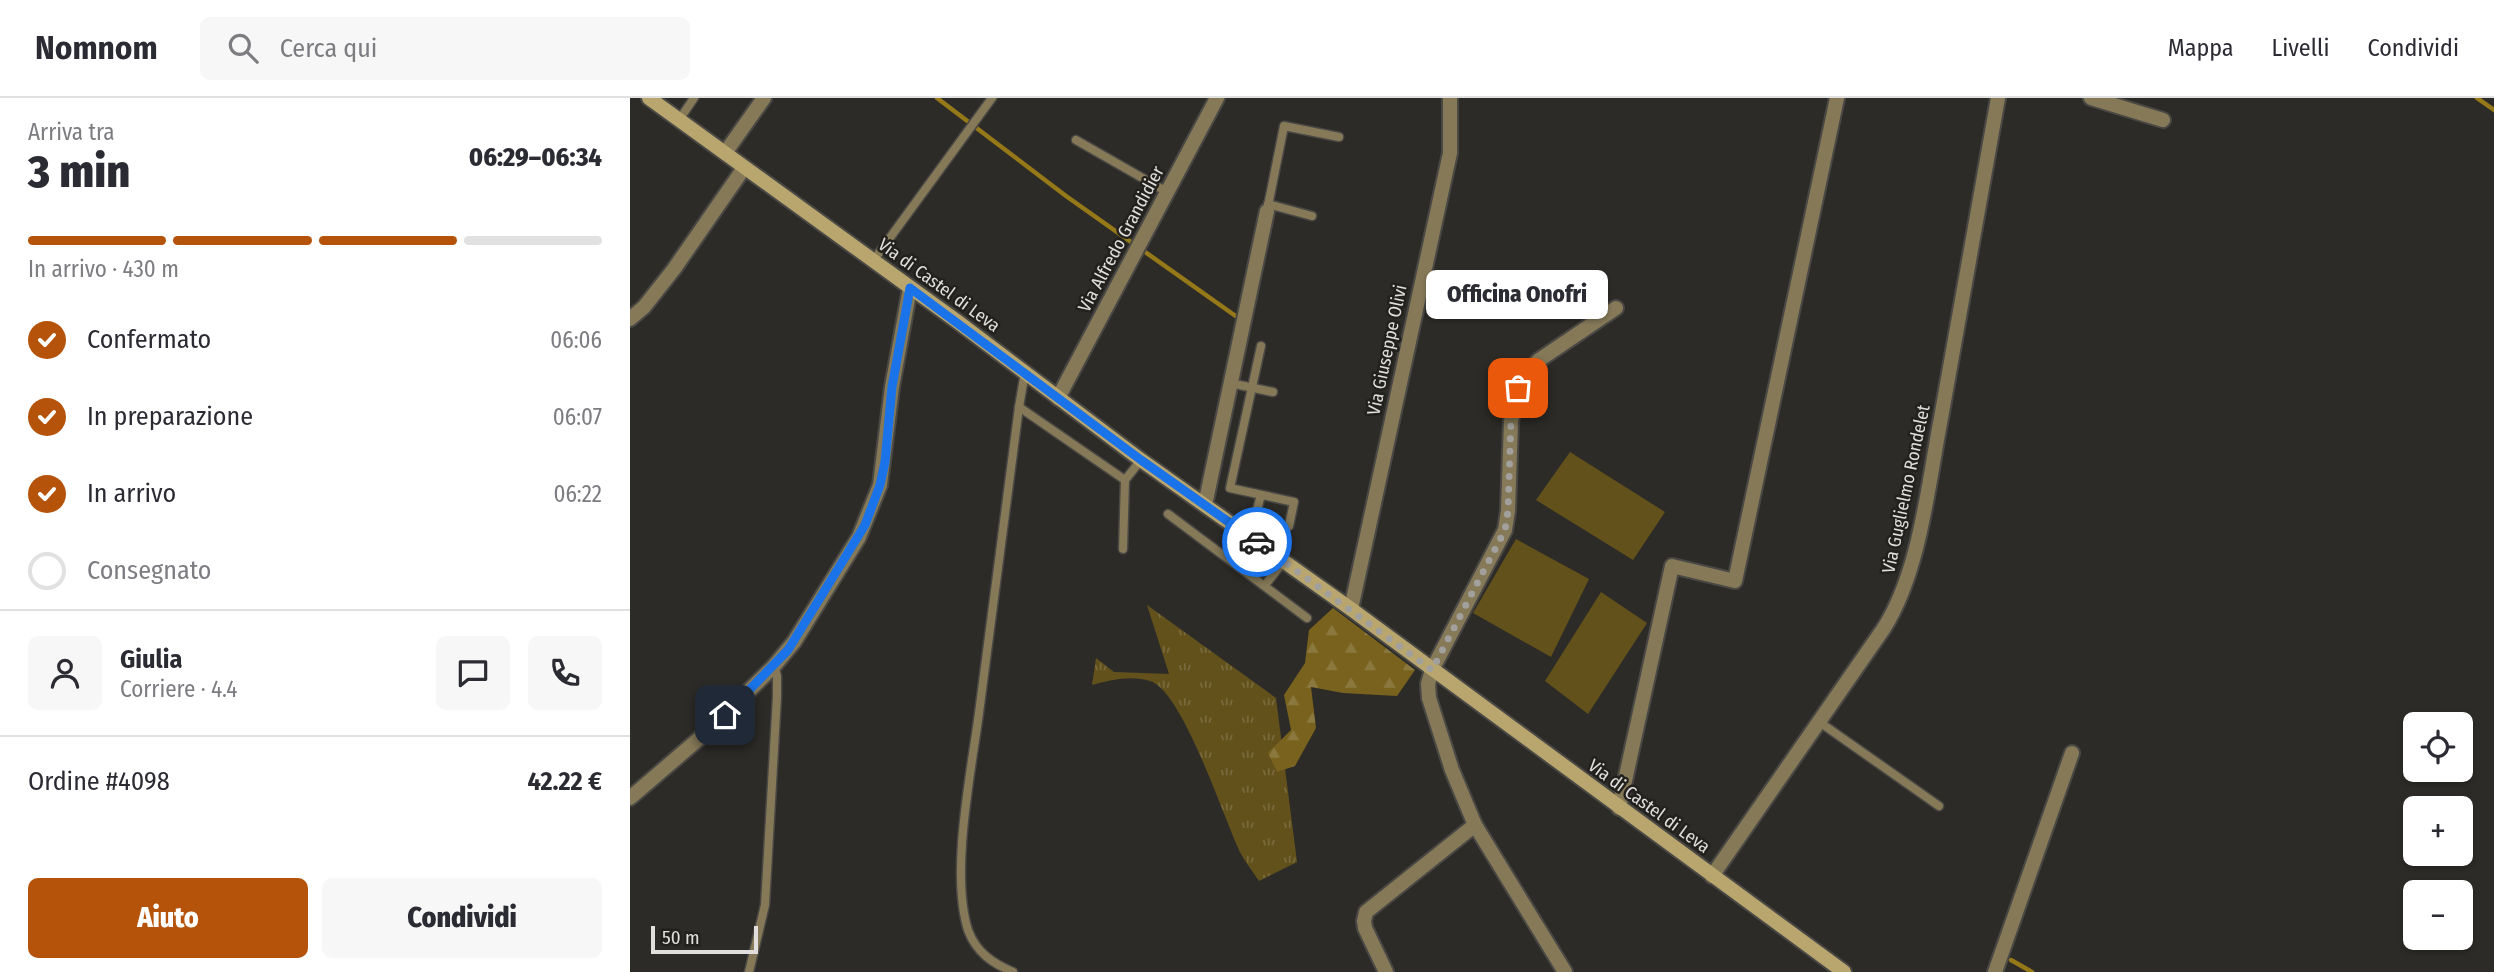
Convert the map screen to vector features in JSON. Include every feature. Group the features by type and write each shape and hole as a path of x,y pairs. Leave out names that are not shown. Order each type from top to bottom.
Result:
{"street":[{"name":"Via di Castel di Leva","path":"649,98 1844,972"},
{"path":"725,153 764,98"},
{"name":"Via Alfredo Grandidier","path":"1058,398 1217,98"},
{"name":"Via Giuseppe Olivi","path":"1351,609 1450,153 1450,98"},
{"path":"1619,808 1672,566 1735,581 1837,98"},
{"name":"Via Guglielmo Rondelet","path":"1712,876 1892,615 1908,575 1934,457 1998,98"},
{"path":"2091,98 2163,120"},
{"path":"630,319 644,307 674,270 744,168"},
{"path":"1205,505 1267,208"},
{"path":"630,798 708,731 774,667 794,642 859,537 876,498 885,462 892,387 910,288"},
{"path":"1565,972 1475,825 1452,770 1429,698 1428,684 1432,670 1505,530 1511,421 1522,378 1539,360 1616,309"},
{"path":"1995,972 2072,753"},
{"path":"1386,972 1365,928 1366,912 1475,825"}],"lane":[{"path":"679,120 694,98"},
{"path":"873,261 992,98"},
{"path":"1312,216 1267,208 1284,126 1339,137"},
{"path":"1076,139 1167,192"},
{"path":"1261,346 1230,488 1294,502 1289,526"},
{"path":"1013,972 981,953 969,932 962,905 961,861 1025,372"},
{"path":"1230,383 1273,392"},
{"path":"1019,407 1125,480"},
{"path":"1123,549 1125,480 1141,460"},
{"path":"1231,559 1250,536 1262,495"},
{"path":"1168,514 1307,618"},
{"path":"1265,585 1284,561"},
{"path":"749,972 765,905 777,697 774,667"},
{"path":"1818,721 1939,806"}],"green space":[{"path":"1570,452 1665,512 1633,560 1536,500"},
{"path":"1516,539 1589,579 1551,657 1473,613"},
{"path":"1601,592 1647,623 1588,714 1545,681"},
{"path":"1147,605 1276,698 1297,862 1259,881 1241,854 1189,731 1163,690 1150,681 1136,678 1092,685 1096,658 1114,672 1169,674"},
{"path":"1333,608 1415,670 1397,696 1343,693 1311,687 1316,728 1295,766 1277,772 1268,753 1291,730 1284,695 1305,663 1309,630"}],"waterway":[{"path":"937,98 1066,196 1237,317"},
{"path":"2477,98 2494,110"},
{"path":"2011,960 2032,972"}],"way so far":[{"path":"1257,542 1432,670 1505,530 1511,421 1518,388"}],"place":[{"name":"Officina Onofri","path":"1518,388"}],"route":[{"path":"725,715 788,650 865,525 876,498 885,462 892,387 910,288 1141,460 1257,542"}]}
